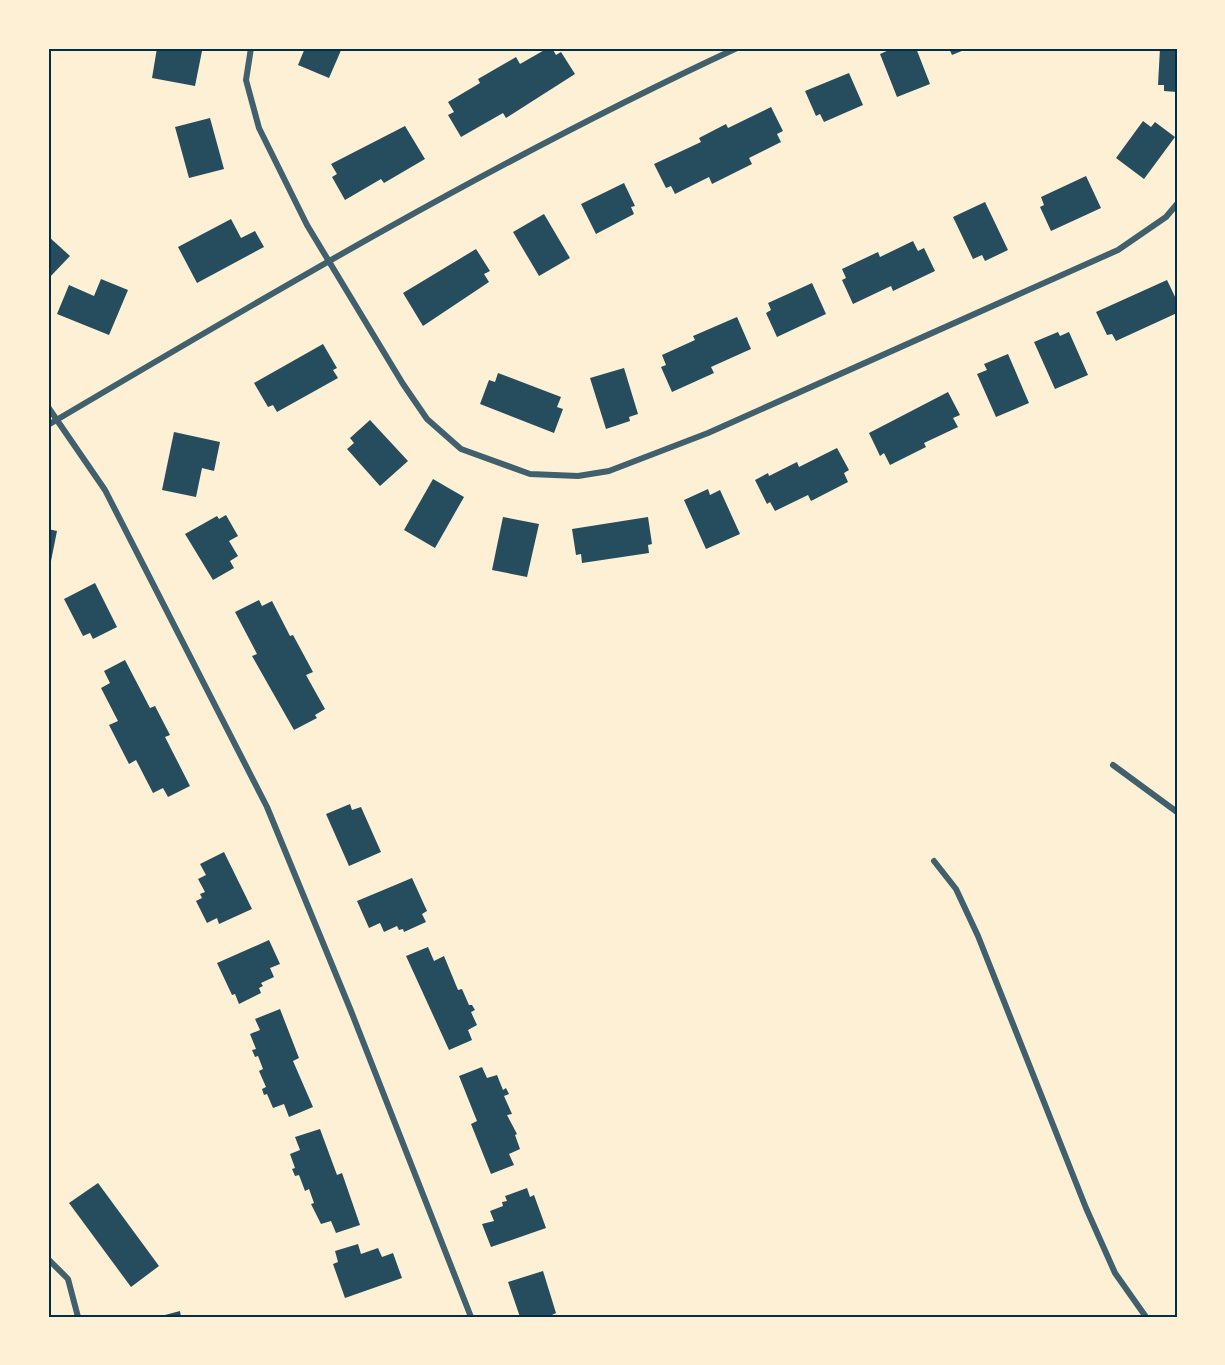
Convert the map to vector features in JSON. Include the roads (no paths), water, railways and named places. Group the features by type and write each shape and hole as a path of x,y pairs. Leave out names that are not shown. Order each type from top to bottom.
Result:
{"street":[{"path":"251,48 246,80 259,128 307,225 403,384 427,419 462,449 530,474 578,476 609,471 708,433 1118,250 1166,217 1177,204"},
{"path":"48,425 445,197 645,91 737,48"},
{"path":"48,407 105,490 267,807 351,1011 471,1317"},
{"path":"1113,765 1177,812"},
{"path":"934,861 956,889 978,936 1086,1208 1115,1273 1146,1317"},
{"path":"48,1259 68,1278 78,1317"}]}
